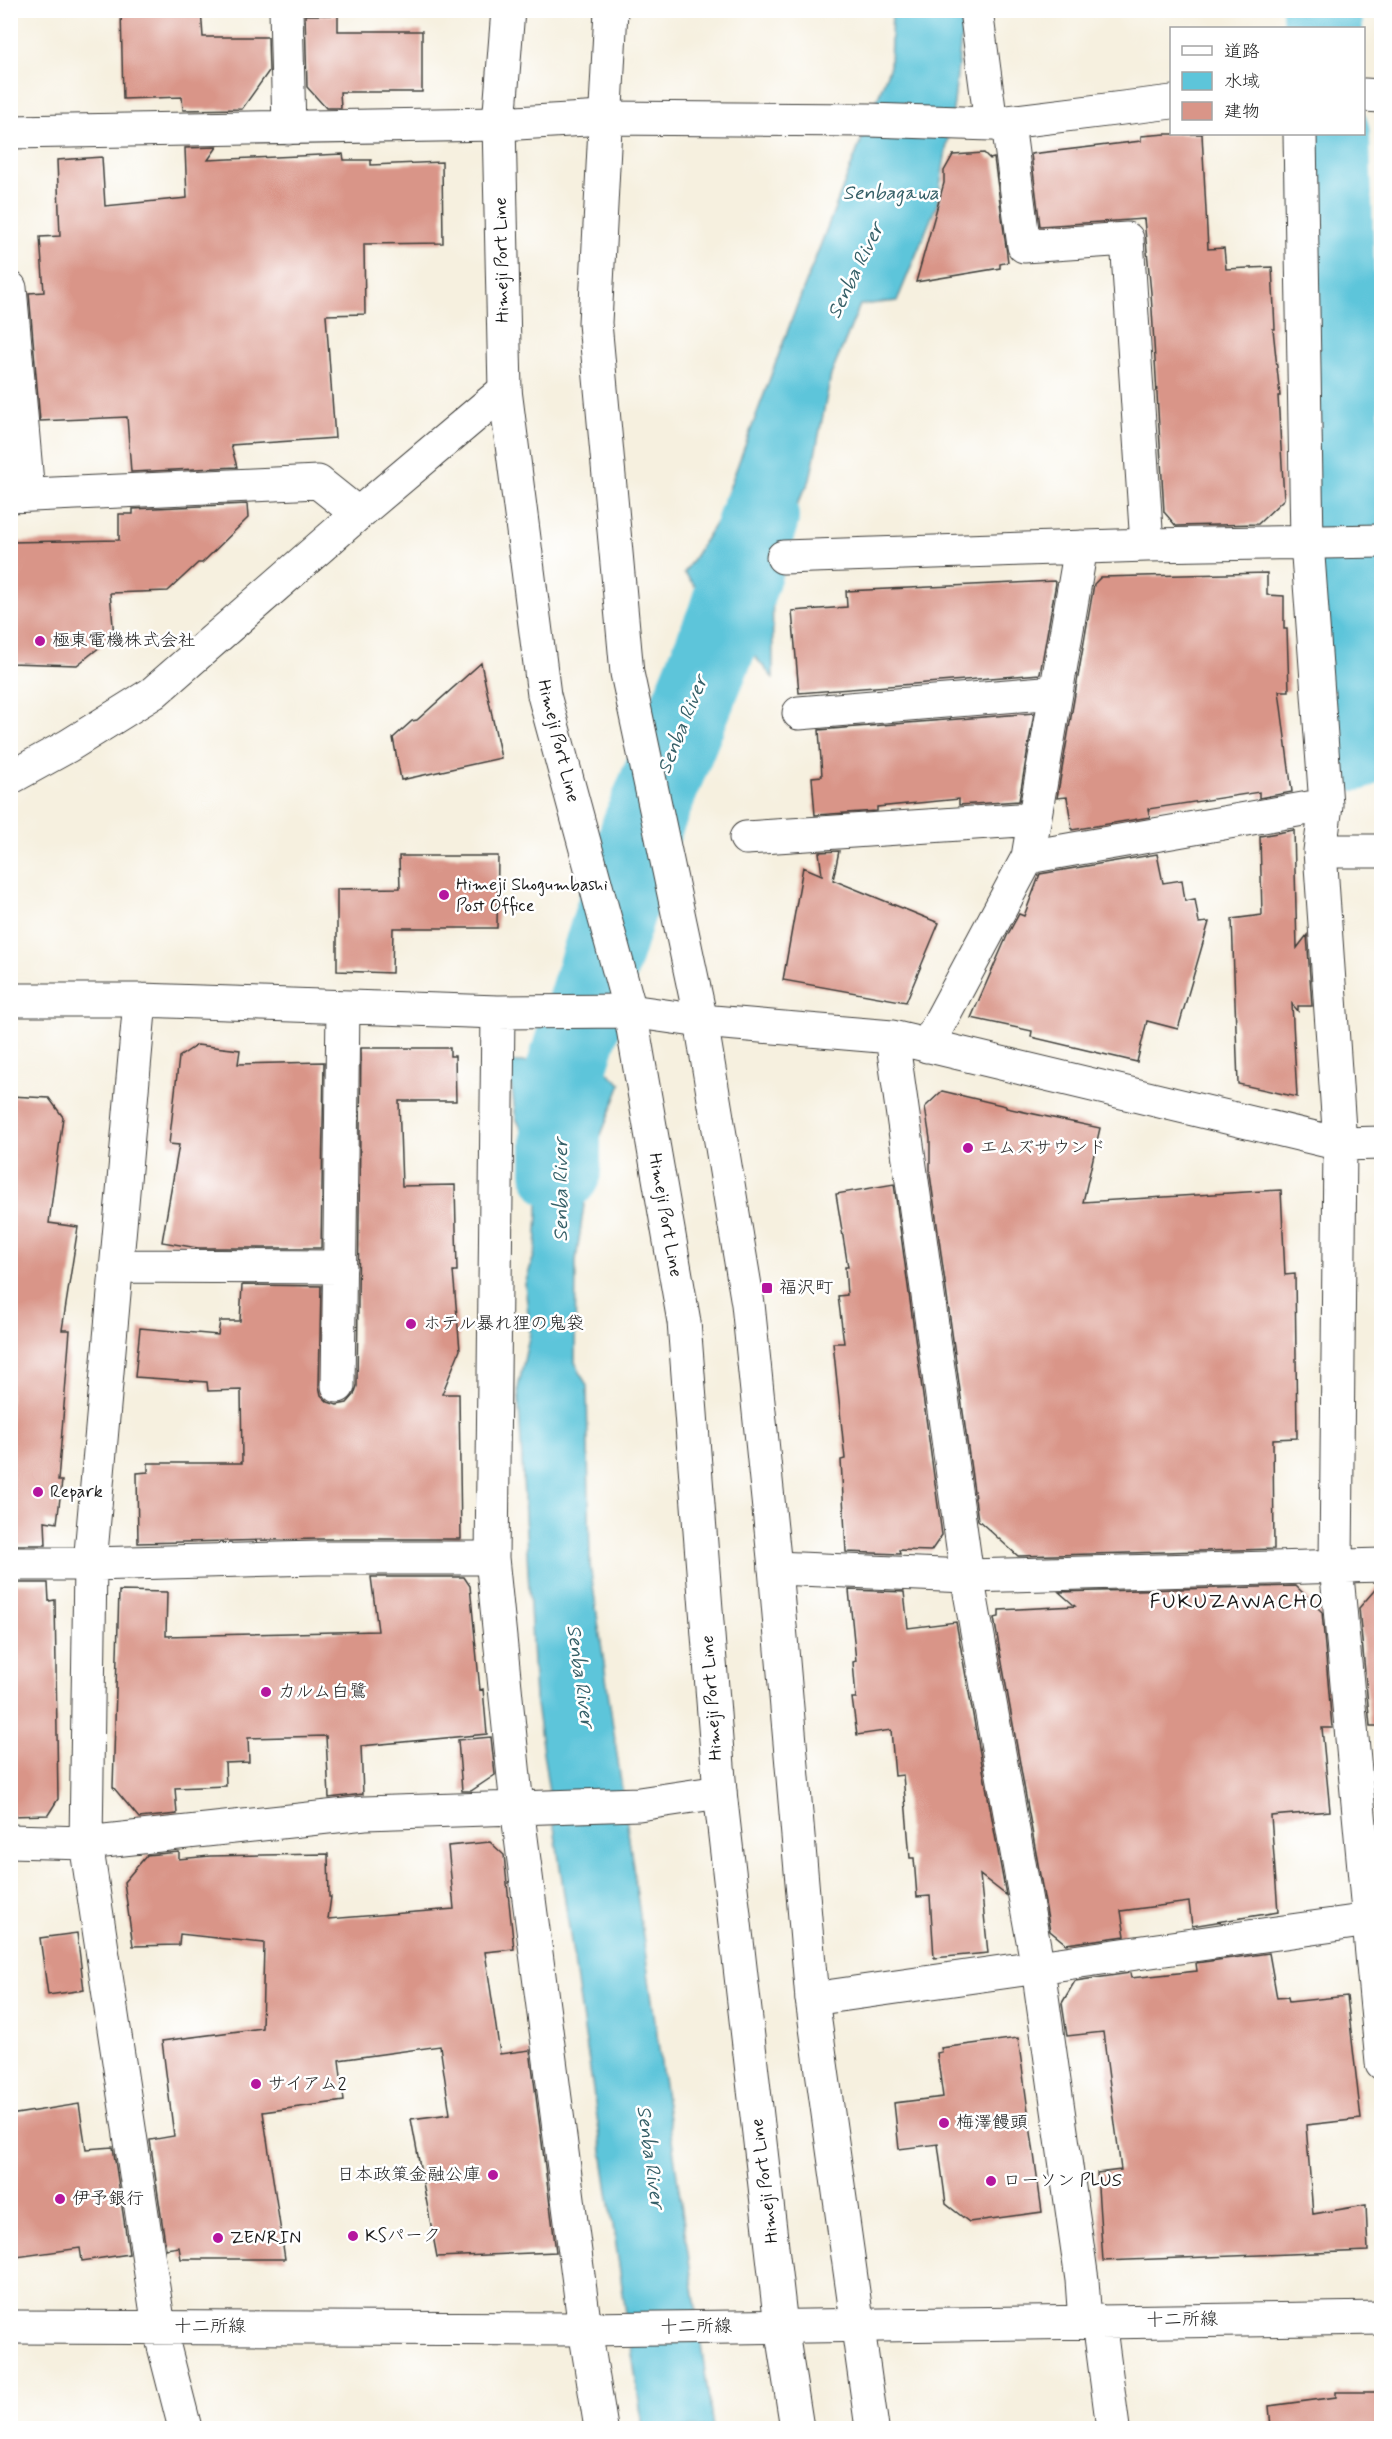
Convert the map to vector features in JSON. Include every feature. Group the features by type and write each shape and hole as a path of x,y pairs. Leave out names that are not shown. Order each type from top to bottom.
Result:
{"street":[{"path":"286,10 289,128"},
{"name":"Himeji Port Line","path":"508,10 499,124 505,390 544,695 630,1011 684,1322 720,1792 781,2326 797,2428"},
{"path":"611,10 595,323 627,673 701,1022 748,1304 775,1568 812,1999 872,2428"},
{"path":"976,10 991,123 1024,246 1127,239 1147,545"},
{"path":"1365,95 1382,96"},
{"path":"10,132 499,124 604,118 991,123 1170,102"},
{"path":"1300,135 1307,542 1326,805 1320,851 1340,1144 1336,1565 1375,1920 1382,2063"},
{"path":"10,288 19,495 318,482 358,514"},
{"path":"10,778 68,746 153,693 358,514 505,390"},
{"path":"783,556 1147,545 1382,541"},
{"path":"927,1046 1028,857 1082,547"},
{"path":"799,713 1056,692"},
{"path":"1028,857 1326,805"},
{"path":"746,838 1034,819"},
{"path":"1320,851 1382,851"},
{"path":"10,1000 140,1000 498,1012 630,1011 701,1022 892,1037 1340,1144 1382,1143"},
{"path":"140,1000 90,1564 86,1843 159,2327 185,2428"},
{"path":"338,1386 343,1007"},
{"path":"498,1012 492,1558 517,1807 585,2329 601,2428"},
{"path":"892,1037 967,1576 1038,1968 1082,2280 1113,2428"},
{"path":"116,1266 340,1267"},
{"path":"10,1564 318,1558 492,1558"},
{"path":"775,1568 967,1576 1382,1564"},
{"path":"10,1841 86,1843 365,1813 639,1804 720,1792"},
{"path":"812,1999 1375,1920"},
{"name":"十二所線","path":"10,2327 585,2329 1382,2318"}],"water":[{"name":"Senbagawa","path":"892,11 961,11 963,19 954,103 937,204 897,301 860,305 831,375 810,480 772,551 773,678 684,573 717,521 796,308 890,66"},
{"path":"595,1061 621,1084 590,1163 576,1261 575,1362 587,1386 590,1565 713,2428 643,2428 535,1698 518,1388 530,1333 525,1284 536,1249 538,1162 516,1118 508,1062"}],"building":[{"path":"121,10 201,10 203,37 268,37 269,71 242,109 183,110 182,97 123,99"},
{"path":"305,15 338,15 338,31 422,31 422,92 340,92 341,108 326,108 307,87"},
{"path":"1202,135 1208,249 1224,248 1226,269 1272,267 1275,329 1273,329 1280,396 1278,396 1284,499 1258,524 1176,526 1164,512 1151,293 1144,219 1040,226 1031,154 1141,141 1141,136"},
{"path":"217,147 208,160 343,154 344,160 371,160 371,165 442,162 443,243 364,244 365,314 326,315 335,438 231,445 237,467 131,472 127,417 40,421 29,293 44,292 40,237 60,236 57,160 102,157 105,206 187,198 185,148"},
{"path":"984,153 990,159 994,158 1008,262 1000,264 1000,268 916,282 944,183 944,171 953,155"},
{"path":"247,504 248,518 202,563 198,563 168,591 110,593 114,636 77,665 10,663 10,542 119,540 119,514 133,514 133,509"},
{"path":"1267,573 1267,595 1284,596 1289,691 1279,691 1292,792 1259,798 1259,792 1148,809 1150,817 1072,830 1067,797 1057,798 1094,584 1101,577"},
{"path":"1054,581 1056,583 1040,674 799,693 792,611 847,607 846,591"},
{"path":"481,663 501,758 401,780 393,738 412,721 417,720"},
{"path":"1034,713 1019,801 959,805 959,799 877,807 877,811 815,815 812,777 822,776 819,730"},
{"path":"1294,830 1297,948 1307,935 1312,1006 1298,1006 1298,1011 1292,1004 1297,1097 1238,1084 1232,919 1262,915 1260,836"},
{"path":"839,851 833,880 939,923 906,1002 783,980 803,867 822,875 819,852"},
{"path":"1157,854 1163,883 1182,880 1185,901 1195,899 1199,923 1209,922 1178,1029 1147,1021 1137,1062 1031,1037 1032,1031 971,1018 1007,936 1019,914 1024,916 1040,874"},
{"path":"399,856 498,856 497,928 393,928 392,973 337,971 337,889 400,888"},
{"path":"197,1045 240,1050 238,1064 324,1062 321,1248 198,1248 162,1242 179,1145 169,1144 179,1057"},
{"path":"361,1048 450,1048 450,1056 455,1056 456,1101 399,1101 402,1186 455,1185 457,1271 453,1271 460,1350 442,1394 459,1394 461,1539 138,1543 137,1473 148,1472 148,1463 242,1463 241,1390 208,1391 207,1382 135,1377 140,1328 218,1335 220,1321 240,1321 242,1285 321,1286 319,1386 321,1395 328,1402 337,1405 347,1403 354,1395 357,1386"},
{"path":"942,1091 1006,1106 1006,1108 1100,1128 1083,1202 1281,1190 1285,1275 1295,1274 1297,1438 1273,1439 1274,1549 1018,1556 978,1520 930,1174 930,1139 925,1107"},
{"path":"10,1096 49,1098 63,1117 49,1223 78,1227 62,1330 70,1330 58,1481 62,1481 57,1523 45,1521 46,1545 10,1545"},
{"path":"894,1184 942,1535 931,1551 899,1550 900,1554 846,1552 841,1460 845,1459 833,1343 844,1343 838,1296 847,1295 845,1267 848,1267 836,1194"},
{"path":"371,1577 464,1577 470,1586 480,1690 483,1689 487,1734 361,1746 363,1794 329,1798 326,1736 248,1738 249,1762 225,1763 226,1786 175,1788 177,1814 139,1818 113,1787 119,1591 167,1592 166,1636 378,1631"},
{"path":"10,1583 48,1583 49,1601 55,1600 58,1799 48,1815 10,1816"},
{"path":"1382,1584 1382,1726 1370,1726 1359,1608"},
{"path":"1296,1586 1322,1612 1332,1728 1322,1728 1330,1811 1271,1816 1278,1912 1192,1926 1189,1902 1121,1911 1125,1936 1066,1944 1050,1931 994,1618 999,1617 999,1610 1075,1606 1059,1592"},
{"path":"849,1590 904,1592 908,1628 956,1622 1006,1895 980,1875 988,1953 934,1958 930,1896 917,1897 914,1858 910,1858 903,1775 895,1776 891,1730 857,1735 852,1698 856,1698 853,1662 856,1661"},
{"path":"491,1737 495,1775 471,1791 462,1791 458,1740"},
{"path":"490,1842 504,1855 514,1949 485,1952 500,2054 530,2050 556,2252 437,2257 411,2119 450,2114 440,2046 339,2060 344,2101 263,2112 285,2259 181,2259 179,2247 166,2249 150,2140 174,2136 162,2041 262,2028 264,1943 180,1934 179,1945 133,1946 124,1882 147,1855 179,1852 179,1859 210,1856 328,1854 329,1897 331,1897 328,1919 454,1909 448,1846"},
{"path":"77,1933 84,1990 48,1995 40,1938"},
{"path":"1269,1953 1277,1998 1288,1997 1289,2002 1347,1996 1361,2119 1306,2125 1313,2214 1366,2205 1368,2251 1103,2261 1097,2173 1121,2170 1103,2032 1067,2036 1062,2003 1075,1981 1130,1973 1131,1978 1197,1971 1196,1963"},
{"path":"1018,2038 1042,2212 969,2222 946,2204 938,2144 899,2149 894,2103 943,2097 937,2053 942,2052 941,2048"},
{"name":"伊予銀行","path":"79,2104 86,2149 113,2147 129,2254 82,2261 80,2248 10,2258 10,2115"},
{"path":"1336,2392 1382,2392 1382,2428 1271,2428 1269,2406 1336,2397"}],"waterway":[{"path":"1322,10 1323,27"},
{"path":"1330,135 1342,509 1354,751"},
{"name":"Senba River","path":"561,1171 561,1087 641,829 726,621 759,517"}],"place":[{"name":"極東電機株式会社","path":"40,641"},
{"name":"Himeji Shogumbashi Post Office","path":"444,895"},
{"name":"エムズサウンド","path":"968,1148"},
{"name":"福沢町","path":"767,1288"},
{"name":"ホテル暴れ狸の鬼袋","path":"411,1324"},
{"name":"Repark","path":"38,1492"},
{"name":"カルム白鷺","path":"266,1692"},
{"name":"サイアム2","path":"256,2084"},
{"name":"梅澤饅頭","path":"944,2123"},
{"name":"日本政策金融公庫","path":"493,2175"},
{"name":"ローソン PLUS","path":"991,2181"},
{"name":"伊予銀行","path":"60,2199"},
{"name":"KSパーク","path":"353,2236"},
{"name":"ZENRIN","path":"218,2238"}],"district":[{"name":"FUKUZAWACHO","path":"1237,1602"}]}
